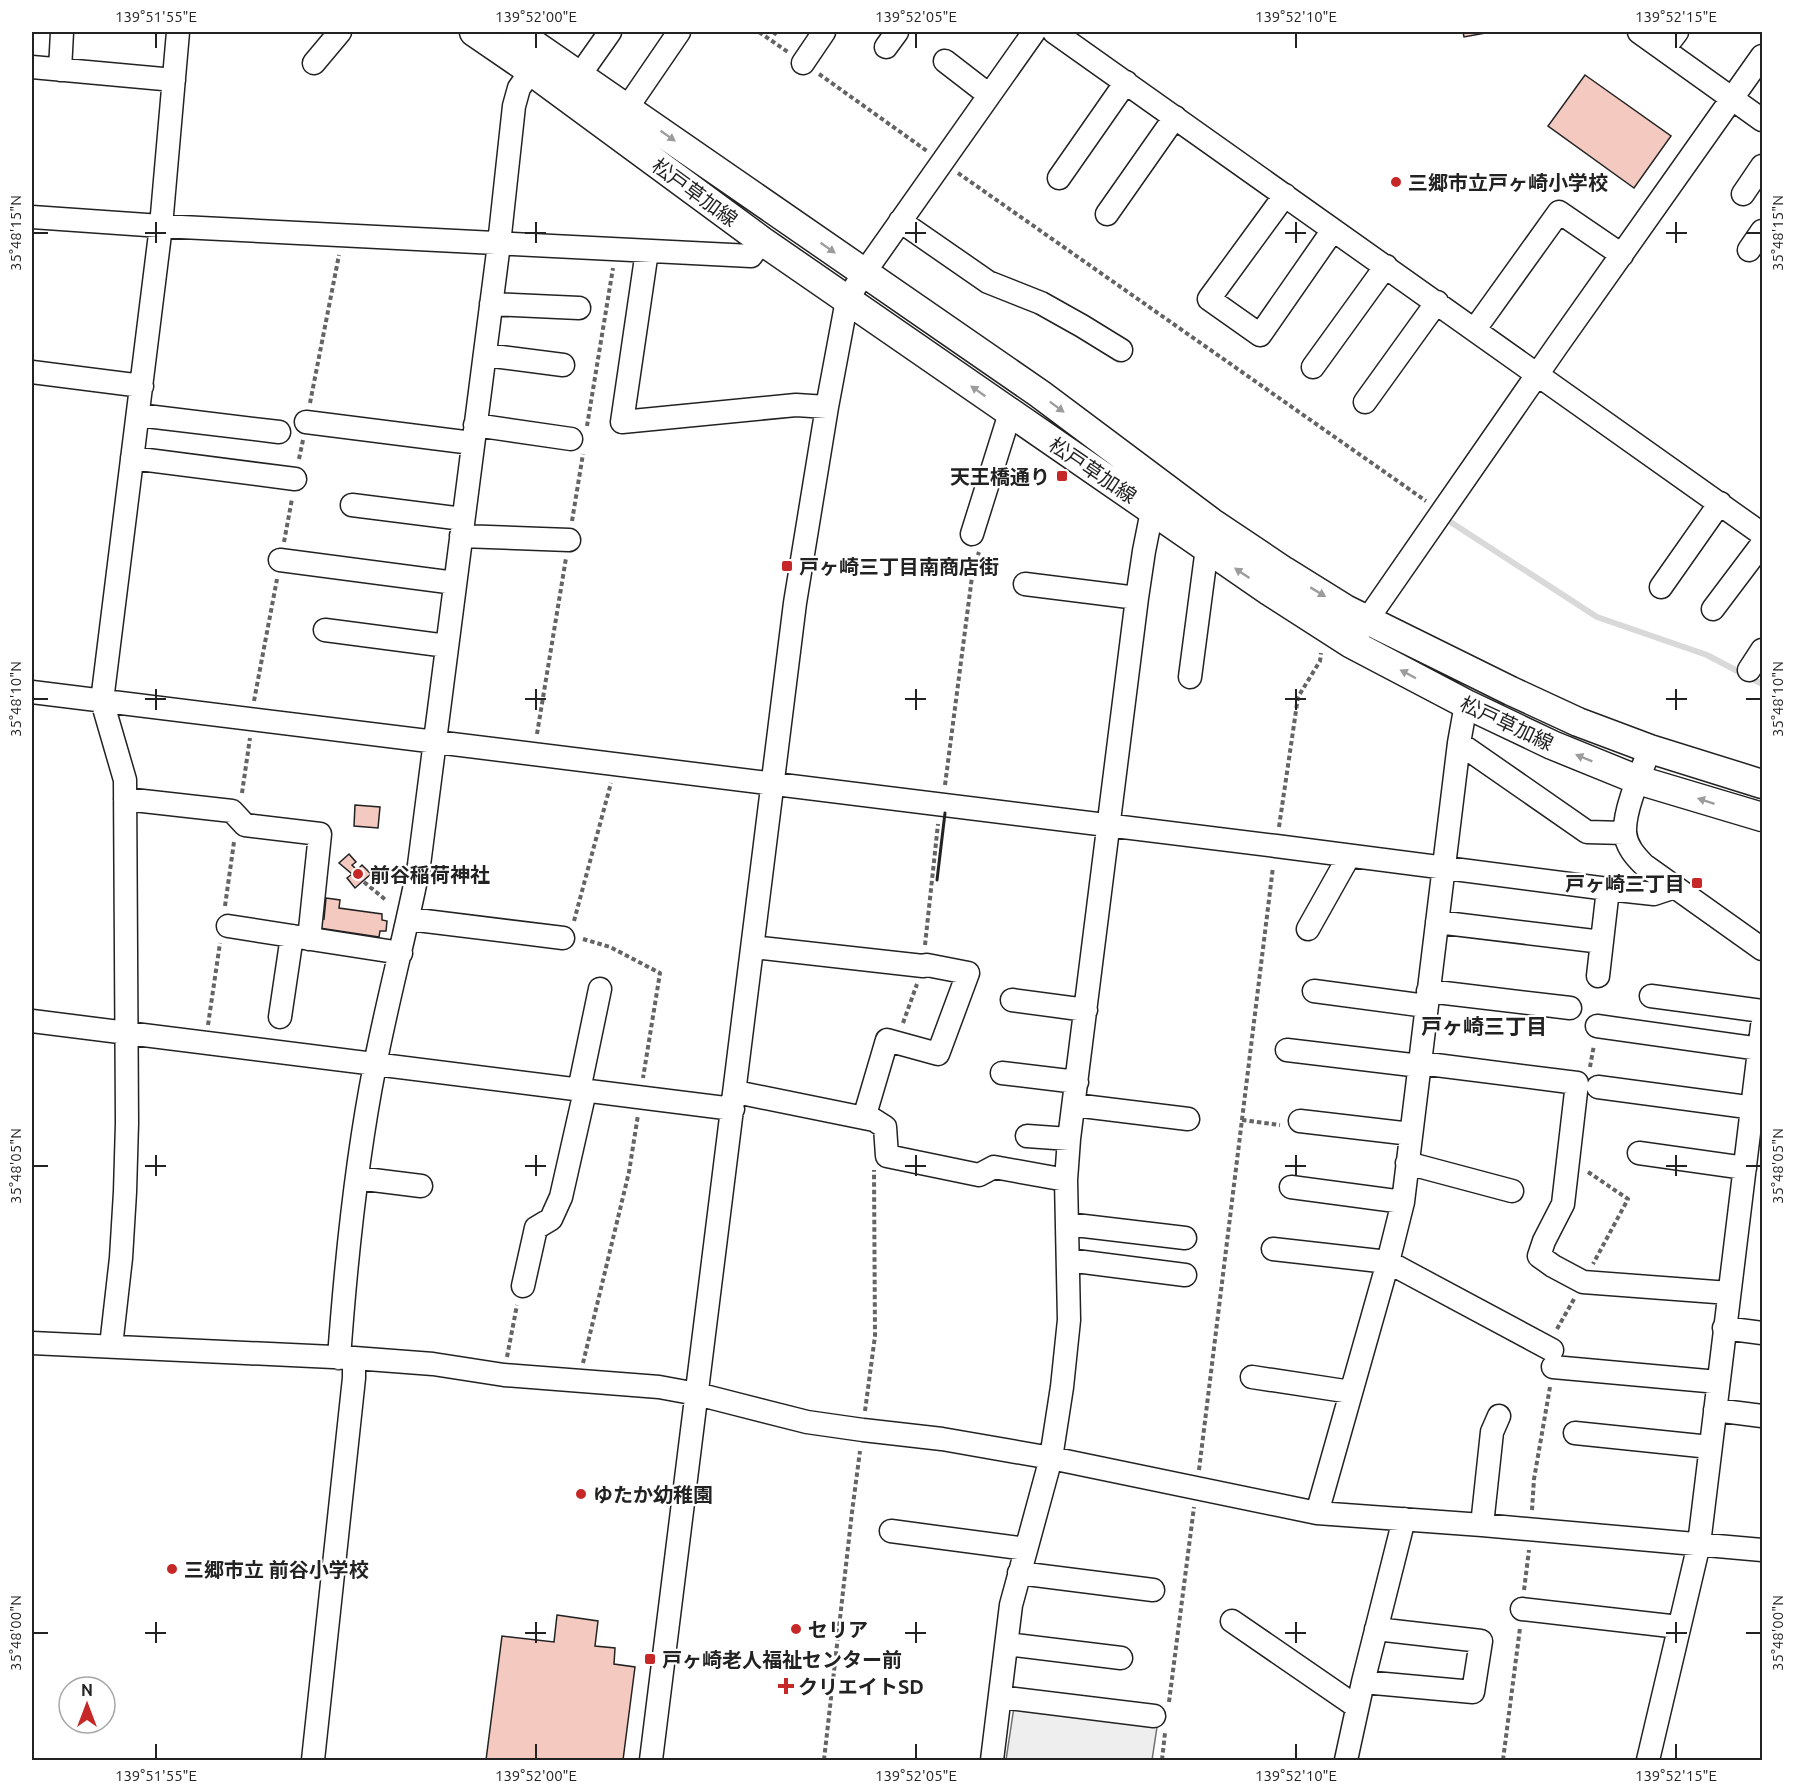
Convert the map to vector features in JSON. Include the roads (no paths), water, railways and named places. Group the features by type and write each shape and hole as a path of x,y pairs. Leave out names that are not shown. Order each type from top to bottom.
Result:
{"main road":[{"name":"松戸草加線","path":"474,32 531,71 762,241 1152,511 1350,644 1552,745 1638,780 1762,817"},
{"name":"松戸草加線","path":"516,32 1040,394 1211,522 1284,571 1366,621 1578,722 1650,749 1762,784"}],"street":[{"path":"60,70 62,32"},
{"path":"111,1346 121,1258 127,1123 125,780 102,701 161,226 178,32"},
{"path":"314,63 340,32"},
{"path":"579,76 610,32"},
{"path":"627,108 679,32"},
{"path":"803,63 824,32"},
{"path":"651,1761 795,603 847,300 1034,32"},
{"path":"1054,32 1539,373 1762,534"},
{"path":"1639,32 1671,40 1733,98 1762,120"},
{"path":"1350,644 1762,56"},
{"path":"945,61 989,95"},
{"path":"32,67 174,80"},
{"path":"313,1761 354,1378 347,1358 345,1280 357,1178 375,1065 409,919 419,865 499,244 514,106 519,88 531,71"},
{"path":"1059,178 1126,82"},
{"path":"1107,214 1175,117"},
{"path":"1743,194 1762,166"},
{"path":"1285,195 1209,299 1260,335 1333,230"},
{"path":"1475,329 1559,212 1622,255"},
{"path":"32,218 751,256 762,241"},
{"path":"900,221 988,282 1041,303 1122,350"},
{"path":"1749,250 1762,231"},
{"path":"647,251 622,422 796,405 827,407"},
{"path":"1313,367 1386,266"},
{"path":"1365,402 1437,302"},
{"path":"491,304 579,308"},
{"path":"485,355 563,365"},
{"path":"32,372 142,386"},
{"path":"976,541 1010,413"},
{"path":"138,415 279,432"},
{"path":"306,422 580,441"},
{"path":"132,458 296,478"},
{"path":"1662,587 1720,503"},
{"path":"352,505 462,528 569,540"},
{"path":"992,1761 1011,1605 1052,1458 1062,1387 1069,1320 1066,1180 1069,1139 1137,598 1152,511"},
{"path":"1713,609 1762,544"},
{"path":"1190,677 1207,548"},
{"path":"280,561 454,583"},
{"path":"1025,584 1137,598"},
{"path":"325,630 447,646"},
{"path":"1749,670 1762,650"},
{"path":"32,692 1608,889 1654,894 1675,887"},
{"path":"1317,1513 1403,1202 1459,742 1466,704"},
{"path":"1459,742 1587,832 1625,833"},
{"path":"1650,749 1628,812 1625,833 1628,845 1644,865 1762,949"},
{"path":"125,799 232,811 245,825 320,834 300,938 280,1017"},
{"path":"1308,929 1350,856"},
{"path":"1598,976 1608,889"},
{"path":"409,919 572,934"},
{"path":"225,922 300,938 401,953"},
{"path":"1437,922 1602,942"},
{"path":"753,947 927,965 968,973 938,1054 887,1040 864,1118"},
{"path":"523,1286 536,1228 551,1219 561,1197 600,989"},
{"path":"1314,990 1570,1008"},
{"path":"1651,996 1762,1011"},
{"path":"1012,1000 1086,1010"},
{"path":"32,1021 640,1097 734,1100 864,1118 874,1120 885,1127 887,1156 979,1175 994,1167 1066,1180"},
{"path":"1597,1026 1760,1049"},
{"path":"1648,1761 1699,1544 1745,1168 1758,1108 1762,1026"},
{"path":"1287,1050 1588,1085 1758,1108"},
{"path":"1002,1073 1077,1082"},
{"path":"1588,1085 1563,1204 1539,1256 1583,1282 1729,1293"},
{"path":"1074,1105 1188,1119"},
{"path":"1300,1121 1410,1134"},
{"path":"1027,1136 1069,1139"},
{"path":"1639,1153 1745,1168"},
{"path":"1407,1163 1512,1191"},
{"path":"357,1178 421,1186"},
{"path":"1291,1187 1403,1202"},
{"path":"1067,1224 1185,1238"},
{"path":"1273,1249 1388,1262 1552,1359 1718,1382"},
{"path":"1068,1260 1185,1275"},
{"path":"1724,1329 1762,1334"},
{"path":"32,1343 433,1364 504,1375 659,1387 697,1394 807,1422 942,1439 1052,1458 1317,1513 1762,1550"},
{"path":"1252,1377 1351,1392"},
{"path":"1715,1410 1762,1416"},
{"path":"1482,1525 1492,1432 1499,1416"},
{"path":"1575,1433 1710,1447"},
{"path":"1346,1761 1357,1707 1404,1519"},
{"path":"891,1531 1026,1549"},
{"path":"1019,1573 1153,1590"},
{"path":"1522,1609 1679,1627"},
{"path":"1232,1622 1357,1707"},
{"path":"1363,1682 1473,1692 1481,1641 1376,1629"},
{"path":"1006,1644 1121,1658"},
{"path":"1000,1697 1163,1715"}],"waterway":[{"path":"1452,523 1597,617 1707,655 1762,684"}],"place":[{"name":"三郷市立戸ヶ崎小学校","path":"1396,182"},
{"name":"天王橋通り","path":"1062,476"},
{"name":"戸ヶ崎三丁目南商店街","path":"787,566"},
{"name":"前谷稲荷神社","path":"358,874"},
{"name":"戸ヶ崎三丁目","path":"1697,883"},
{"name":"ゆたか幼稚園","path":"581,1494"},
{"name":"三郷市立 前谷小学校","path":"172,1569"},
{"name":"セリア","path":"796,1629"},
{"name":"戸ヶ崎老人福祉センター前","path":"650,1659"},
{"name":"クリエイトSD","path":"786,1686"}],"district":[{"name":"戸ヶ崎三丁目","path":"1484,1026"}]}
